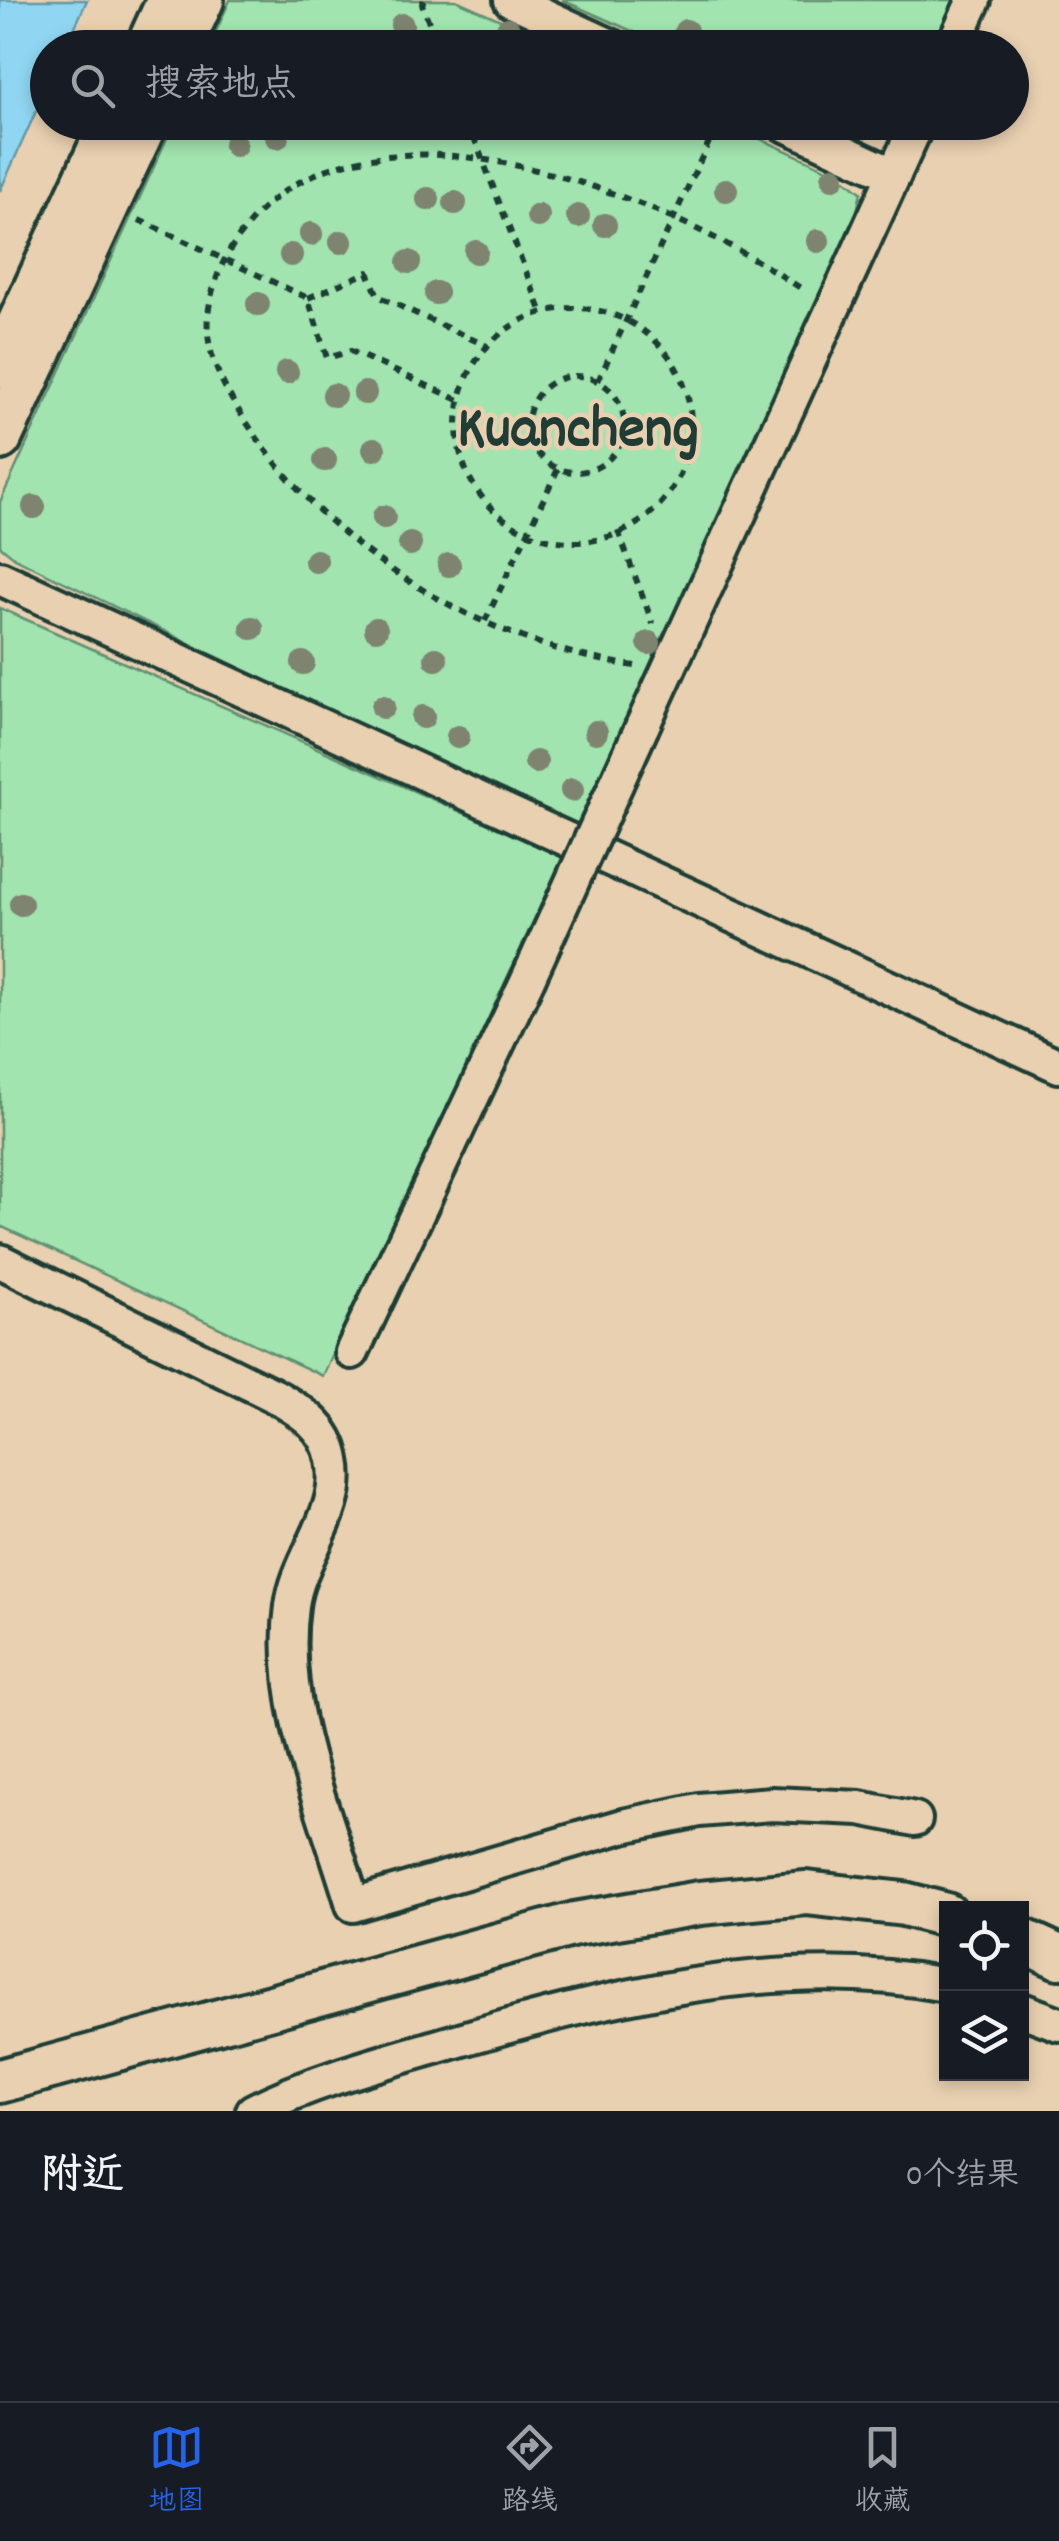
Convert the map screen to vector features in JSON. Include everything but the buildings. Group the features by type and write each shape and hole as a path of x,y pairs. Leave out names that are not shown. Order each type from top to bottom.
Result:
{"main road":[{"path":"155,30 169,0"},
{"path":"188,30 202,0"},
{"path":"0,365 104,140"},
{"path":"0,438 138,140"},
{"path":"0,2081 576,1924 700,1903 806,1893 904,1904 939,1913"},
{"path":"1029,1943 1059,1957"}],"street":[{"path":"511,0 576,30"},
{"path":"960,30 974,0"},
{"path":"819,140 894,175"},
{"path":"352,1352 528,979 910,140"},
{"path":"0,578 1059,1066"},
{"path":"0,1261 273,1395 306,1414 326,1436 334,1462 334,1491 292,1603 289,1644 293,1692 306,1751 353,1905 623,1826 699,1810 772,1804 860,1808 914,1819"},
{"path":"253,2111 390,2060 529,2019 690,1986 774,1975 831,1973 894,1976 939,1985"},
{"path":"1029,2013 1059,2024"}],"path":[{"path":"424,0 432,30"},
{"path":"475,140 542,313"},
{"path":"598,381 709,140"},
{"path":"646,668 567,654 485,622 439,598 360,547 300,492 263,448 227,394 212,351 208,319 222,259 274,197 328,167 411,156 482,159 594,184 763,263 812,296"},
{"path":"139,220 308,298 368,272 378,296 487,346"},
{"path":"308,298 327,358 351,351 459,400"},
{"path":"590,308 626,319 654,338 677,368 688,396 691,437 680,476 664,500 642,520 605,538 565,542 528,532 495,511 470,480 457,440 459,400 470,371 487,346 511,326 542,313 590,308"},
{"path":"582,376 598,381 622,407 625,429 620,445 609,460 595,469 572,473 558,469 539,456 530,441 528,417 534,402 549,384 564,377 582,376"},
{"path":"485,622 558,469"},
{"path":"618,532 658,635"}],"green space":[{"path":"230,0 456,0 523,30 217,30"},
{"path":"562,0 956,0 942,30 630,30"},
{"path":"166,140 763,140 838,174 861,192 855,221 574,831 15,558 0,546 0,502"},
{"path":"0,608 563,857 323,1376 0,1226"}],"water":[{"path":"0,0 87,0 74,30 30,30 30,125 0,191"}],"district":[{"name":"Kuancheng","path":"578,424"}]}
